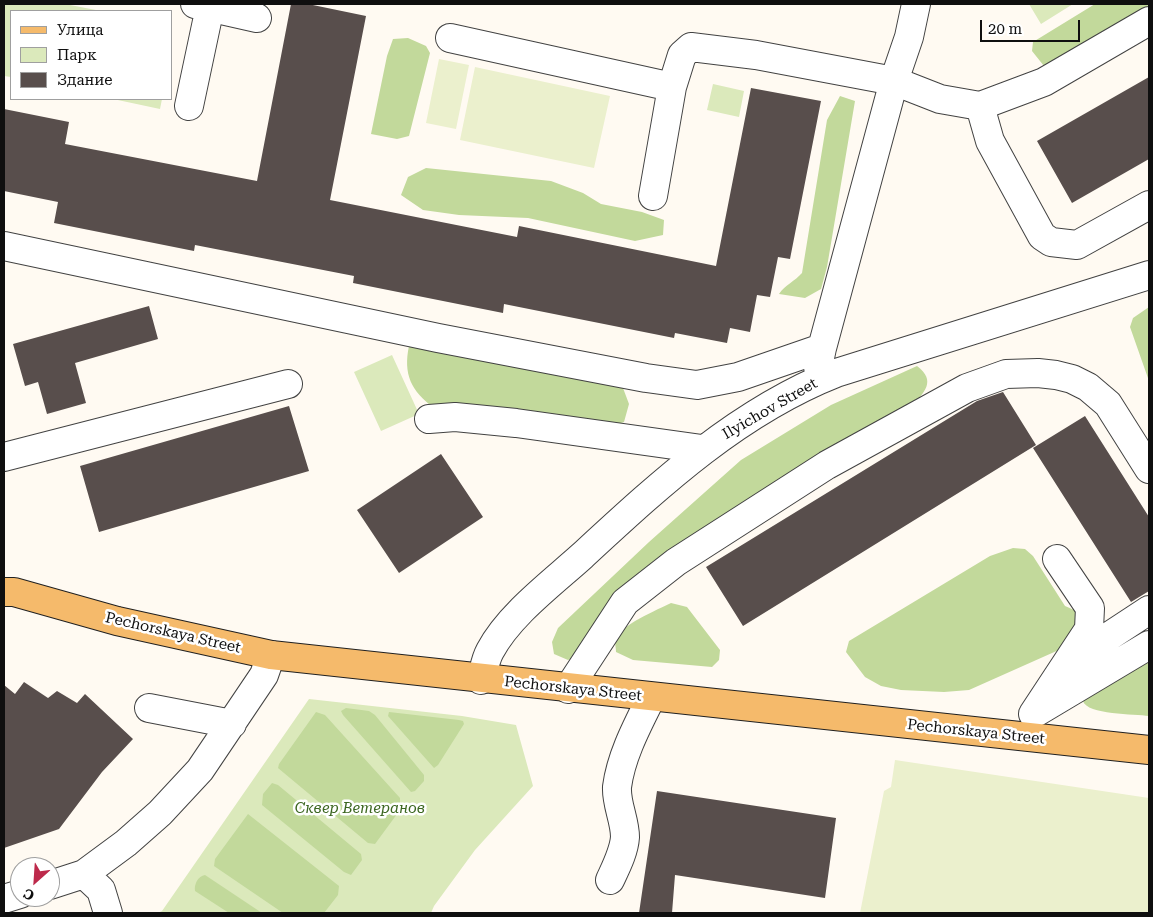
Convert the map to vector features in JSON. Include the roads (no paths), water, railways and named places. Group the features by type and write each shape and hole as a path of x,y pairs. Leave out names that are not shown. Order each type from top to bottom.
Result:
{"main road":[{"name":"Pechorskaya Street","path":"4,592 14,592 117,621 271,655 651,698 1031,726 1149,750"}],"street":[{"path":"816,380 822,348 894,81 909,37 916,4"},
{"path":"188,106 203,5 257,18"},
{"path":"653,196 672,87 682,55 691,47 756,55 894,81 940,99 980,106 1044,82 1149,22"},
{"path":"450,38 672,87"},
{"path":"980,106 990,141 1042,236 1051,242 1077,245 1149,204"},
{"path":"4,246 429,336 646,378 698,385 738,377 822,348"},
{"name":"Ilyichov Street","path":"481,680 490,650 511,622 657,486 702,449 749,419 816,380 889,355 1149,275"},
{"path":"568,689 625,602 676,562 827,465 967,388 1006,374 1038,372 1072,379 1088,387 1108,404 1149,469"},
{"path":"4,456 288,384"},
{"path":"429,418 455,416 516,422 702,449"},
{"path":"1031,726 1064,666 1089,629 1091,619 1090,608 1057,559"},
{"path":"1064,666 1149,610"},
{"path":"1031,726 1149,645"},
{"path":"60,882 84,874 126,843 160,813 200,770 264,675 271,655"},
{"path":"610,880 621,855 625,837 617,789 620,769 651,698"},
{"path":"149,708 232,724"},
{"path":"84,874 101,890 108,913"}],"park label":[{"name":"Сквер Ветеранов","path":"360,809"}]}
